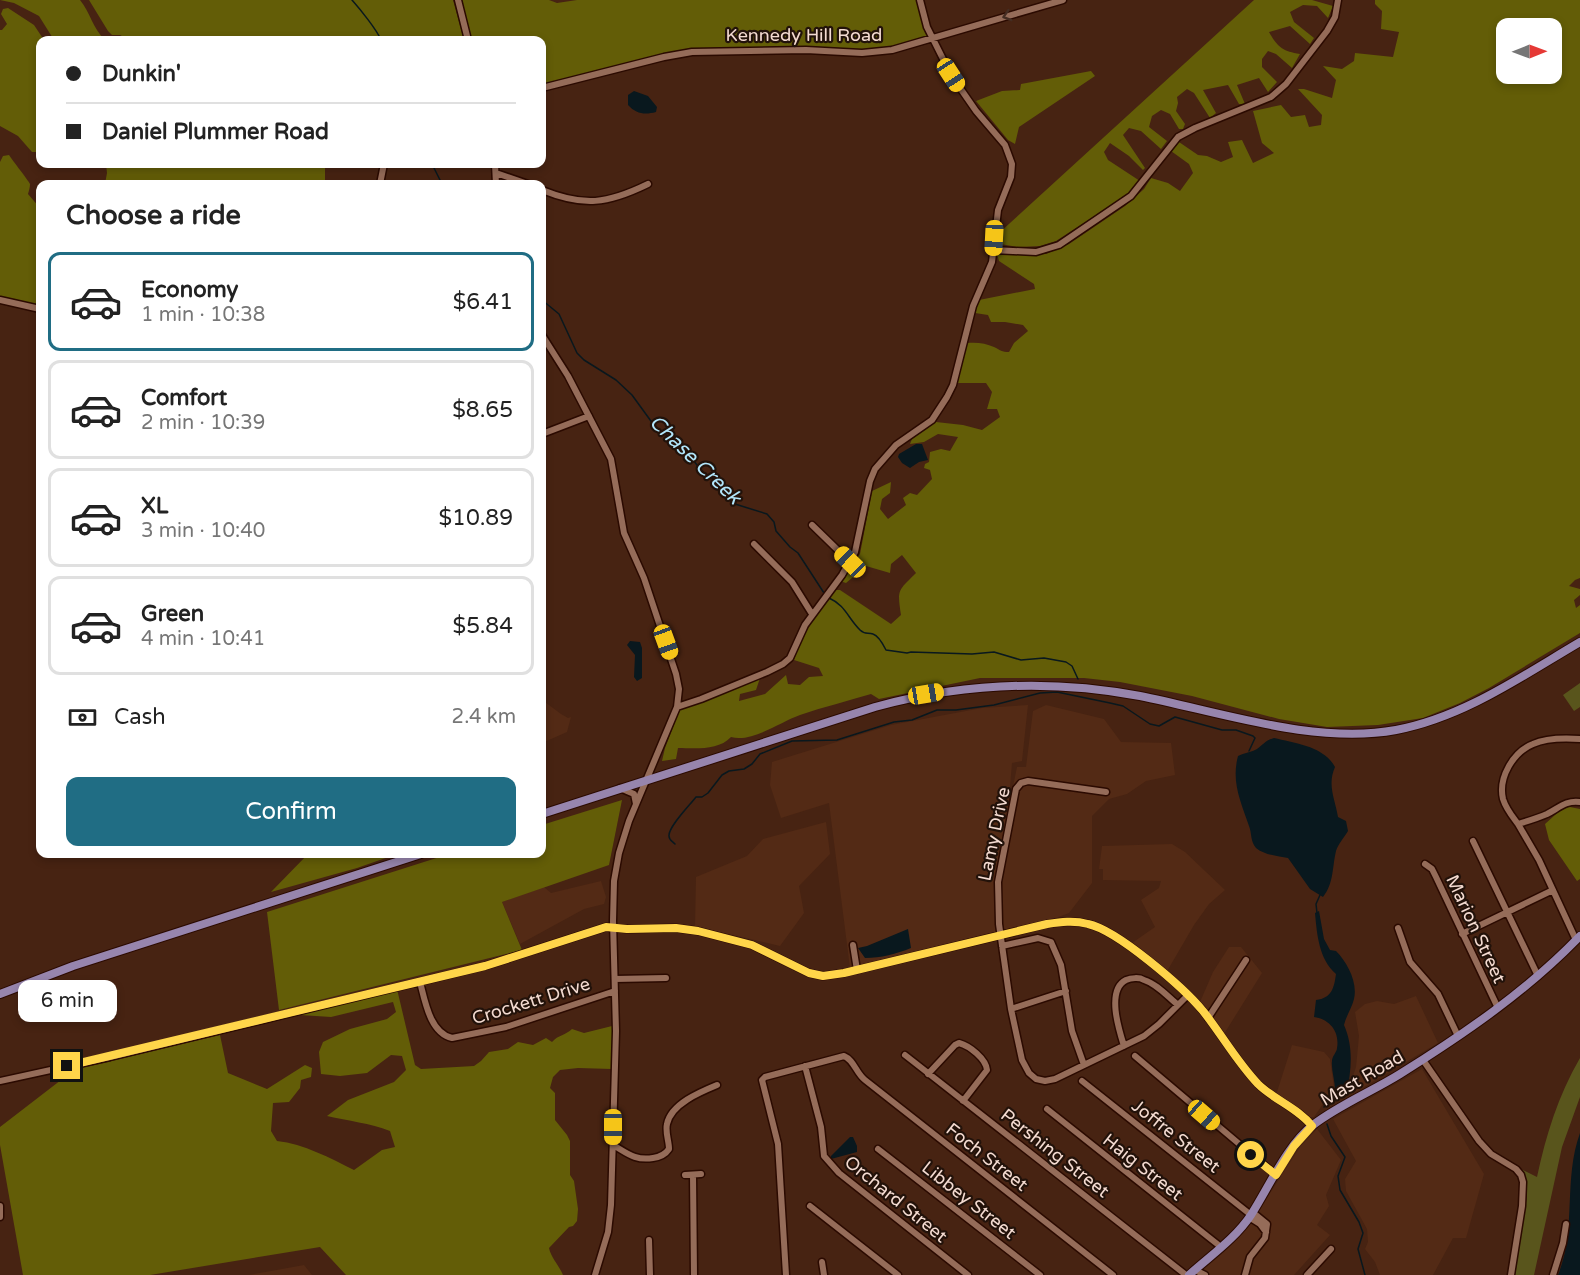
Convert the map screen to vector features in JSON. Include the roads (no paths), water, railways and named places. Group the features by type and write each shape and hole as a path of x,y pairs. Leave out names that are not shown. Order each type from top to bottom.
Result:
{"main road":[{"path":"546,812 903,699 950,690 998,685 1055,685 1107,690 1313,732 1351,734 1394,730 1426,722 1461,709 1580,642"},
{"path":"0,994 73,966 409,858"},
{"name":"Mast Road","path":"1190,1273 1221,1247 1251,1215 1294,1146 1312,1126 1423,1059 1498,1008 1538,976 1578,938"}],"street":[{"path":"458,0 467,36"},
{"path":"677,707 707,697 783,664 790,658 798,637 850,562 858,545 870,481 875,469 896,445 932,420 951,391 973,306 988,273 998,210 1012,171 1011,158 1005,145 951,75 932,38 920,0"},
{"name":"Kennedy Hill Road","path":"546,87 692,52 806,50 873,52 899,48 1063,0"},
{"path":"993,250 1036,252 1059,245 1131,196 1178,137 1271,97 1286,84 1327,30 1335,17 1338,0"},
{"path":"496,168 496,180"},
{"path":"496,172 517,180"},
{"path":"546,191 575,201 597,202 624,195 648,184"},
{"path":"0,300 36,308"},
{"path":"546,341 560,362 612,459 621,526 644,578 674,667 679,689 677,707 636,804 618,858 614,881 615,991 610,1221 595,1275"},
{"path":"546,433 589,416"},
{"path":"812,525 850,562"},
{"path":"754,544 792,582 812,614"},
{"path":"1578,938 1534,850 1507,808 1503,797 1504,780 1511,762 1522,750 1551,740 1580,739"},
{"name":"Lamy Drive","path":"1001,935 997,894 999,870 1018,785 1028,781 1106,792"},
{"path":"619,788 634,794 636,804"},
{"path":"1518,824 1545,815 1563,804 1572,801 1580,802"},
{"path":"1473,841 1538,976"},
{"name":"Marion Street","path":"1425,864 1431,869 1498,1008"},
{"path":"1462,934 1553,890"},
{"path":"0,1081 110,1057 504,961 599,928 676,928 721,936 752,945 799,970 817,975 834,975 1056,922 1089,924 1124,942 1188,995 1258,1083 1305,1118 1312,1126"},
{"path":"1398,928 1410,962 1438,994 1458,1036"},
{"path":"1001,935 1011,1009 1022,1060 1032,1076 1041,1080 1050,1081 1152,1030 1188,995"},
{"path":"1002,946 1038,938 1049,940 1060,965 1072,1032 1084,1065"},
{"path":"853,945 856,970"},
{"path":"1208,1018 1246,960"},
{"path":"615,979 666,978"},
{"path":"1124,1046 1115,998 1117,989 1123,982 1131,978 1145,980 1178,1005"},
{"name":"Crockett Drive","path":"420,982 437,1029 444,1035 455,1038 506,1027 615,991"},
{"path":"1011,1009 1066,991"},
{"path":"928,1074 955,1045 959,1043 966,1045 987,1067 986,1073 963,1101"},
{"name":"Pershing Street","path":"905,1055 1190,1273 1205,1275"},
{"path":"1135,1056 1276,1175"},
{"name":"Foch Street","path":"805,1066 848,1057 865,1080 1113,1275"},
{"path":"1423,1059 1479,1142 1491,1154 1516,1168 1521,1175 1522,1206 1511,1275"},
{"path":"786,1275 778,1144 762,1083 765,1077 805,1066"},
{"name":"Orchard Street","path":"805,1066 821,1127 824,1156 827,1161 968,1275"},
{"name":"Joffre Street","path":"1082,1081 1251,1215"},
{"path":"613,1145 638,1159 649,1159 664,1154 669,1149 666,1125 673,1113 695,1095 717,1085"},
{"name":"Haig Street","path":"1047,1108 1221,1247"},
{"name":"Libbey Street","path":"878,1149 1040,1275"},
{"path":"685,1175 701,1174"},
{"path":"693,1175 694,1275"},
{"path":"0,1206 0,1218"},
{"path":"810,1206 898,1275"},
{"path":"1245,1275 1250,1257 1263,1240 1267,1224 1256,1215 1251,1215"},
{"path":"1251,1215 1252,1219 1266,1232"},
{"path":"1553,1275 1566,1224"},
{"path":"649,1240 650,1275"},
{"path":"1307,1275 1331,1249"},
{"path":"822,1262 824,1275"}],"waterway":[{"name":"Chase Creek","path":"352,0 379,36"},
{"name":"Chase Creek","path":"434,168 440,180"},
{"name":"Chase Creek","path":"546,303 559,314 577,353 616,380 632,395 656,428 683,447 704,474 718,481 735,504 767,514 774,522 776,531 798,553 824,593"},
{"name":"Chase Creek","path":"829,598 843,608 862,632 877,636 886,650 907,653 994,652 1021,660 1044,658 1066,662 1072,666 1078,679"},
{"path":"675,844 670,839 670,832 696,797 702,797 708,793 722,775 729,771 744,769 752,764 760,754 792,741 837,740 894,722 912,720 937,710 994,705 1040,693 1057,692 1123,706 1150,724 1159,726 1175,717 1222,730 1236,730 1255,738 1249,751"},
{"path":"1317,913 1316,904 1320,895"},
{"path":"1324,1107 1328,1103"},
{"path":"1327,1124 1331,1136 1345,1157 1338,1176 1340,1190 1363,1233 1358,1249 1365,1275"}]}
